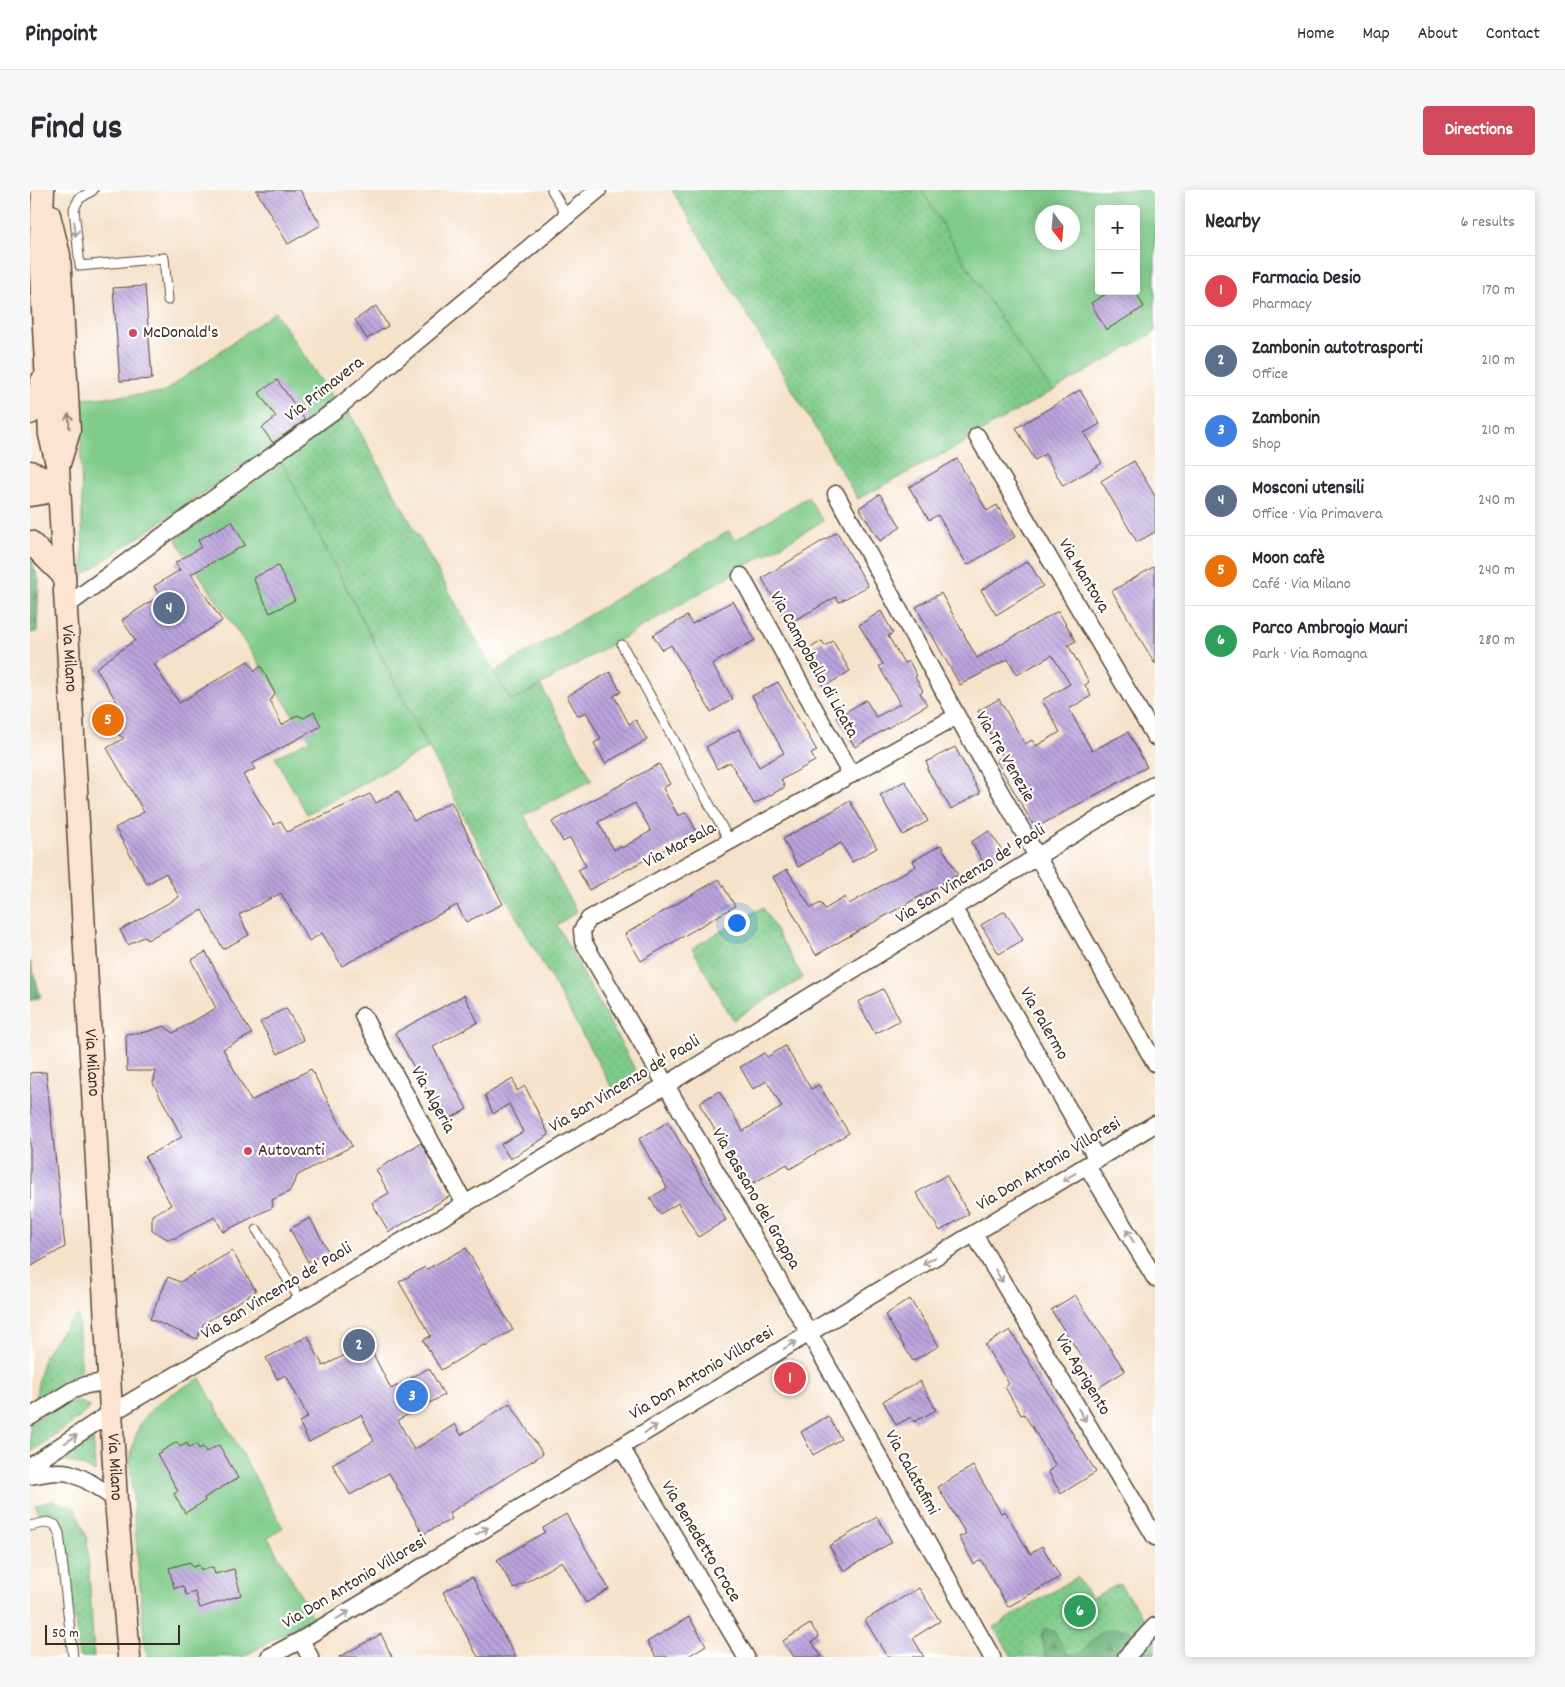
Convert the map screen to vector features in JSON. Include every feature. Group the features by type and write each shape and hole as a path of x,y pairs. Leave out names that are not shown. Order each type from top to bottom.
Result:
{"main road":[{"path":"43,192 50,255"},
{"name":"Via Milano","path":"50,255 46,363 50,435 58,477 111,1381 116,1500 129,1657"},
{"name":"Via Milano","path":"50,255 70,431 58,477"},
{"path":"30,413 38,396 46,363"},
{"path":"30,472 42,477 58,477"},
{"path":"30,495 44,493 58,477"},
{"path":"30,542 64,576"}],"street":[{"name":"Via Primavera","path":"65,607 336,410 598,190"},
{"name":"Via Mantova","path":"977,436 1155,737"},
{"name":"Via Tre Venezie","path":"836,494 957,716 1155,1063"},
{"name":"Via Campobello di Licata","path":"740,576 852,774"},
{"name":"Via Marsala","path":"666,1085 583,941 582,930 589,918 957,716"},
{"name":"Via San Vincenzo de' Paoli","path":"30,1466 112,1413 666,1085 1155,784"},
{"name":"Via Palermo","path":"954,909 1155,1278"},
{"name":"Via Algeria","path":"363,1016 465,1204"},
{"name":"Via Bassano del Grappa","path":"666,1085 809,1333"},
{"name":"Via Don Antonio Villoresi","path":"269,1657 301,1640 1155,1124"},
{"name":"Via Agrigento","path":"974,1234 1155,1538"},
{"name":"Via Calatafimi","path":"809,1333 992,1657"},
{"path":"30,1417 71,1391 86,1385 111,1381"},
{"name":"Via Benedetto Croce","path":"621,1447 746,1657"},
{"path":"30,1476 47,1472 68,1473 101,1489 116,1500"},
{"path":"1126,1657 1155,1626"},
{"path":"301,1640 310,1657"}],"lane":[{"path":"93,190 79,199 74,209 80,266 164,258 168,300"},
{"path":"552,190 567,216"},
{"path":"622,645 730,842"},
{"path":"257,1230 301,1301"},
{"path":"30,1526 48,1522 55,1525 59,1532 73,1657"}],"green space":[{"path":"672,190 922,190 968,268 1017,343 1053,391 990,426 977,436 858,499"},
{"path":"922,190 1155,190 1155,332 1053,391 1017,343 968,268"},
{"path":"275,312 336,403 83,575 80,399 162,393"},
{"path":"348,410 512,701 541,686 592,780 524,815 577,912 557,925 642,1082 616,1095 505,896 281,461"},
{"path":"281,461 428,748 307,814 275,757 310,740 176,540"},
{"path":"808,497 823,521 512,701 494,672 729,531 735,540"},
{"path":"30,557 39,580 37,632 30,633"},
{"path":"763,907 803,978 733,1020 692,948"},
{"path":"30,961 41,997 30,1001"},
{"path":"78,1316 81,1370 35,1402 39,1374 47,1352 65,1327"},
{"path":"200,1378 283,1528 268,1538 313,1617 243,1657 148,1657 145,1650 130,1463 133,1445 144,1419 161,1401"},
{"path":"62,1402 81,1402 90,1407 79,1418 30,1453 30,1424"},
{"path":"93,1433 95,1472 78,1464 49,1459"},
{"path":"53,1501 75,1508 87,1538 94,1657 79,1657 64,1522 50,1512 39,1514 35,1505"},
{"path":"1077,1577 1091,1598 1120,1584 1155,1634 1155,1657 1012,1657 994,1627"},
{"path":"1044,1629 1054,1631 1068,1655 1080,1654 1100,1633 1112,1629 1124,1629 1131,1632 1146,1651 1155,1652 1155,1657 1046,1657 1041,1636"}],"building":[{"path":"256,190 300,190 321,225 288,244"},
{"name":"McDonald's","path":"145,286 152,379 120,381 113,288"},
{"path":"1104,295 1137,295 1144,307 1106,330 1091,303"},
{"path":"376,306 388,326 367,339 355,320"},
{"path":"277,380 305,420 273,443 262,428 276,417 259,393"},
{"path":"1080,390 1100,424 1084,433 1102,463 1063,486 1045,454 1035,460 1016,428"},
{"path":"957,459 987,511 997,505 1015,537 967,565 938,515 929,520 909,487"},
{"path":"1134,461 1155,496 1155,532 1137,542 1101,481"},
{"path":"880,494 901,527 880,541 859,508"},
{"path":"232,521 245,545 191,574 222,621 154,664 179,703 248,661 255,671 261,666 275,694 270,701 282,725 297,715 304,718 314,712 321,726 252,764 255,769 243,775 274,825 281,821 287,832 370,794 376,803 398,791 414,821 451,802 503,904 466,922 457,905 342,966 322,933 309,941 281,893 239,915 249,935 223,949 202,910 147,940 145,936 128,945 120,930 179,897 166,873 147,884 115,828 144,812 107,748 124,738 103,725 104,708 120,707 96,668 135,640 122,620 159,596 154,586 180,570 175,563 201,547 198,540"},
{"path":"837,532 868,586 839,602 836,597 788,624 762,578"},
{"path":"1028,561 1043,586 996,615 981,590"},
{"path":"278,566 295,600 270,613 253,578"},
{"path":"1155,566 1155,664 1112,591"},
{"path":"941,593 977,658 1058,611 1076,641 1068,645 1089,682 1085,685 1091,696 1069,709 1092,751 1128,732 1147,767 1035,828 996,760 1003,756 978,711 999,699 1025,744 1032,740 1036,746 1060,732 1042,700 1070,684 1052,655 1017,675 1008,659 960,685 916,607"},
{"path":"733,601 755,640 712,664 733,699 711,712 671,645 662,650 653,635 687,616 692,624"},
{"path":"881,611 893,633 888,636 904,663 909,661 923,691 920,693 927,705 855,747 837,717 866,700 876,717 900,704 879,666 883,664 859,625"},
{"path":"822,641 825,646 833,641 850,671 824,687 803,652"},
{"path":"610,672 621,692 614,696 629,724 636,720 647,740 605,763 594,743 601,739 586,712 578,716 567,696"},
{"path":"778,682 817,751 811,754 815,761 781,780 785,787 754,804 730,762 717,769 706,747 739,729 759,767 784,753 752,696"},
{"path":"955,747 980,793 951,809 927,769 929,768 926,762"},
{"path":"659,764 670,784 663,788 678,816 686,812 697,832 589,890 578,870 586,866 570,838 563,842 552,822","holes":["635,803 651,831 622,848 621,846 614,850 598,822"]},
{"path":"905,781 928,821 903,835 880,795"},
{"path":"850,801 877,848 852,862 841,843 798,867 783,839"},
{"path":"989,831 1004,853 985,865 971,842"},
{"path":"941,845 958,875 816,955 773,877 787,869 811,908 821,903 825,909 845,897 849,904 916,866 913,861"},
{"path":"719,879 735,906 641,961 625,934"},
{"path":"1005,911 1023,940 999,954 981,925"},
{"name":"Autovanti","path":"206,952 231,1000 252,1034 223,1049 251,1101 311,1069 352,1146 298,1175 289,1192 272,1200 273,1207 223,1232 215,1217 175,1238 167,1239 152,1230 152,1215 171,1205 145,1157 182,1137 153,1083 156,1071 127,1071 126,1034 146,1032 164,1026 173,1033 216,1008 191,960"},
{"path":"883,989 900,1020 875,1034 858,1002"},
{"path":"464,995 478,1022 433,1047 467,1109 444,1122 395,1033"},
{"path":"286,1008 304,1040 278,1054 260,1022"},
{"path":"785,1046 811,1089 819,1085 849,1133 790,1169 787,1164 748,1186 699,1103 719,1091 743,1131 782,1107 767,1081 753,1089 740,1067 764,1053 767,1057"},
{"path":"46,1072 65,1247 30,1267 30,1073"},
{"path":"513,1079 517,1091 525,1086 549,1135 510,1159 501,1144 523,1132 509,1104 493,1114 485,1095"},
{"path":"668,1122 726,1220 698,1237 678,1203 660,1214 650,1198 667,1188 639,1139"},
{"path":"421,1143 450,1196 389,1232 372,1203 389,1193 376,1170"},
{"path":"946,1175 969,1214 940,1231 916,1193"},
{"path":"310,1218 328,1251 308,1262 290,1229"},
{"path":"466,1248 513,1330 441,1370 423,1340 431,1336 399,1282 425,1267 427,1269"},
{"path":"232,1251 256,1291 203,1324 197,1339 150,1319 168,1277 180,1282"},
{"path":"1075,1295 1125,1371 1098,1388 1078,1357 1081,1356 1051,1310"},
{"path":"910,1299 939,1346 913,1361 885,1315"},
{"path":"1010,1330 1096,1472 1061,1494 1048,1471 1056,1466 1024,1414 1021,1415 1005,1387 1009,1384 985,1345"},
{"path":"308,1336 323,1366 355,1350 353,1346 366,1340 391,1389 429,1368 444,1395 398,1420 414,1450 455,1424 461,1435 510,1403 543,1454 449,1513 452,1519 423,1534 389,1473 350,1495 332,1464 374,1441 361,1415 309,1442 299,1422 308,1417 286,1375 277,1379 266,1358"},
{"path":"920,1381 936,1410 914,1422 911,1417 896,1425 883,1401"},
{"path":"828,1416 841,1439 813,1455 801,1432"},
{"path":"177,1442 180,1447 187,1443 189,1448 196,1444 199,1449 203,1447 206,1452 219,1445 238,1478 204,1498 205,1501 185,1513 174,1494 178,1491 157,1454"},
{"path":"973,1466 1001,1513 1005,1511 1030,1554 1042,1546 1060,1577 1008,1607 981,1560 974,1564 959,1537 966,1534 938,1487"},
{"path":"566,1514 609,1589 586,1603 562,1561 514,1589 497,1560 545,1532 543,1528"},
{"path":"877,1517 892,1542 844,1571 829,1546"},
{"path":"190,1562 192,1567 199,1565 201,1570 213,1567 215,1574 234,1569 241,1595 200,1608 195,1592 186,1595 183,1586 174,1588 169,1568"},
{"path":"472,1577 516,1657 478,1657 443,1592"},
{"path":"919,1588 940,1621 913,1638 924,1657 887,1657 865,1620"},
{"path":"689,1617 706,1645 687,1657 656,1657 647,1642"},
{"path":"810,1624 819,1637 812,1642 822,1657 794,1657 783,1641"},
{"path":"381,1634 392,1657 339,1657"}],"place":[{"name":"McDonald's","path":"133,333"},
{"name":"Mosconi utensili","path":"169,608"},
{"name":"Moon cafè","path":"108,720"},
{"name":"Autovanti","path":"248,1151"},
{"name":"Zambonin autotrasporti","path":"359,1345"},
{"name":"Farmacia Desio","path":"790,1378"},
{"name":"Zambonin","path":"412,1396"},
{"name":"Parco Ambrogio Mauri","path":"1080,1611"}]}
